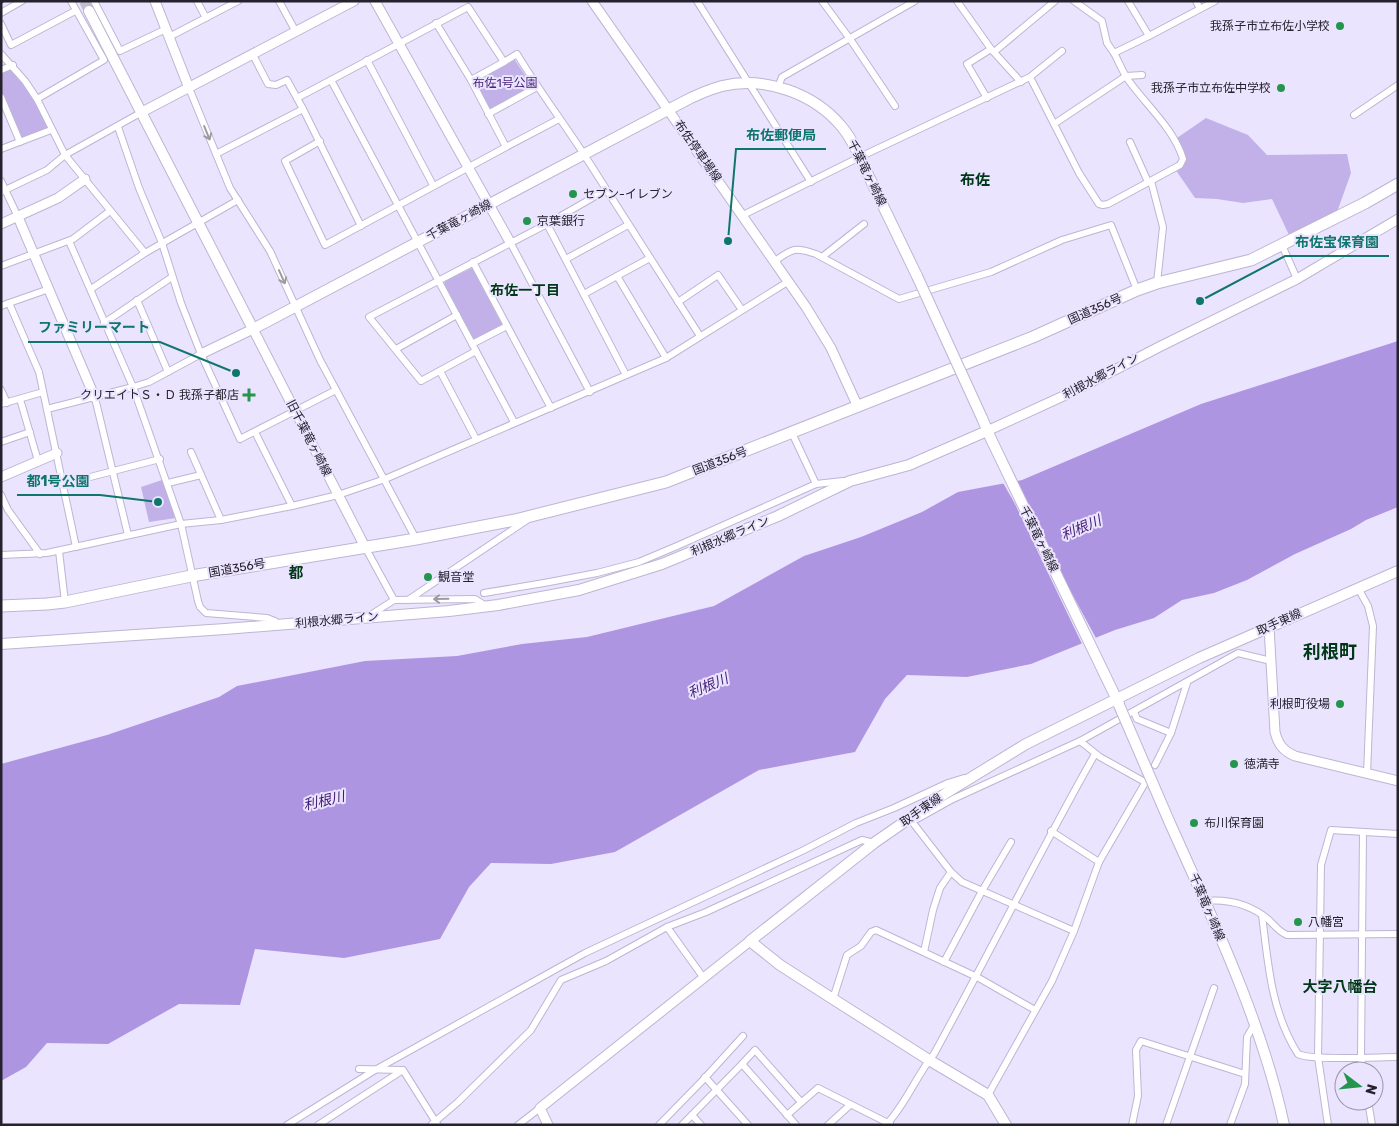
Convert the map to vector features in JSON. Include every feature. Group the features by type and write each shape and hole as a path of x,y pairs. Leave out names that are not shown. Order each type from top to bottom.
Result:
{"highway":[{"name":"国道356号","path":"1,606 65,602 191,576 416,539 533,516 666,482 1033,337 1137,290 1157,283 1251,260 1365,203 1398,184"}],"main road":[{"path":"94,4 142,112 253,329"},
{"name":"千葉竜ヶ崎線","path":"253,329 668,109 708,90 748,83 778,87 801,95 828,114 847,134 860,157 917,276 989,435 1118,702 1205,901 1254,1025 1284,1125"},
{"name":"利根水郷ライン","path":"1,644 366,618 486,606 578,590 631,575 751,527 803,504 850,480 909,465 989,435"},
{"name":"取手東線","path":"750,941 874,843 946,792 1047,733 1118,702 1198,658 1398,571"},
{"path":"750,941 780,964 833,999 988,1095 1006,1125"}],"street":[{"path":"1,13 22,1"},
{"path":"37,99 104,60 71,1"},
{"path":"155,1 230,188 270,251 320,360 416,539"},
{"path":"197,1 206,18"},
{"path":"94,4 120,51 206,18 238,1"},
{"path":"279,1 296,32"},
{"path":"3,191 47,170 65,155 142,112 354,1"},
{"path":"375,1 510,242 590,392"},
{"name":"布佐停車場線","path":"592,1 789,281 831,348 858,407"},
{"path":"822,1 850,38 895,106"},
{"path":"957,1 993,50 1021,82"},
{"path":"987,98 967,64 993,50 1054,1"},
{"path":"1030,77 1079,173 1099,204 1108,204 1180,165 1183,159 1180,151 1167,129 1126,76 1108,43 1102,21 1074,1"},
{"path":"1128,1 1149,36"},
{"path":"1196,1 1200,9"},
{"path":"1114,53 1215,1"},
{"path":"699,2 811,182"},
{"path":"778,87 782,77 913,2"},
{"path":"297,98 468,6 504,62"},
{"path":"1,24 11,45 76,10"},
{"path":"436,23 471,80 506,147"},
{"path":"743,215 860,157 1021,82 1062,51"},
{"path":"1,54 26,81 65,155 145,253"},
{"path":"471,80 517,54 537,87 584,154 700,336"},
{"path":"253,55 268,84 276,85 287,80 320,141 361,226"},
{"path":"367,60 433,185"},
{"path":"1,70 13,66"},
{"path":"1054,124 1126,76 1142,75"},
{"path":"331,80 514,422"},
{"path":"1354,115 1398,84"},
{"path":"488,114 537,87"},
{"path":"1,97 20,142"},
{"path":"216,154 303,108"},
{"path":"320,141 285,161 326,245 433,185 559,119"},
{"path":"118,127 201,354 240,439 336,390"},
{"path":"1,149 51,130"},
{"path":"1130,142 1150,182 1163,227 1157,283"},
{"path":"1,224 58,198 85,179"},
{"path":"1,181 3,191 18,217 95,398 128,535"},
{"path":"476,351 421,381 369,317 547,224 606,190"},
{"path":"90,289 145,253 238,200"},
{"path":"1,266 69,240 110,210"},
{"name":"利根水郷ライン","path":"989,435 1161,346 1297,279 1398,219"},
{"path":"547,224 626,375"},
{"path":"822,257 864,224"},
{"path":"566,259 628,225"},
{"path":"775,261 795,249 802,249 822,257 899,299 991,272 1062,240 1111,225 1137,290"},
{"path":"69,240 134,387 160,459 181,524 191,576 200,607 206,613 267,618 275,620 280,625"},
{"path":"1282,245 1297,279"},
{"path":"584,294 650,258"},
{"path":"473,262 551,408"},
{"path":"678,302 718,275 742,310"},
{"path":"617,276 666,358"},
{"path":"104,322 172,277"},
{"path":"1,555 40,554 59,551 181,524 221,520 292,506 338,495 385,479 666,358 789,281"},
{"path":"1,306 49,289"},
{"path":"137,300 168,372"},
{"path":"8,303 39,372 76,547"},
{"path":"396,349 457,315"},
{"path":"472,344 507,326"},
{"path":"47,409 95,398 149,382 253,329"},
{"name":"旧千葉竜ヶ崎線","path":"253,329 365,547"},
{"path":"440,371 476,440"},
{"path":"1,390 4,404 43,392"},
{"path":"20,399 38,461"},
{"path":"1,442 30,432"},
{"path":"255,432 292,506"},
{"path":"792,433 816,484"},
{"path":"191,452 221,520"},
{"path":"1,477 57,453"},
{"path":"63,484 160,459"},
{"path":"168,483 201,475"},
{"path":"484,593 553,582 639,562 816,484 850,480"},
{"path":"803,504 816,484"},
{"path":"1,495 5,511 40,554"},
{"path":"408,600 533,516"},
{"path":"365,547 394,600"},
{"path":"59,551 65,602"},
{"path":"1358,588 1368,606 1373,626 1368,774"},
{"path":"366,618 394,600 475,599 486,606"},
{"path":"1269,627 1275,732 1282,748 1295,756 1398,781"},
{"path":"910,819 917,819 953,799 1080,741 1238,652 1271,661"},
{"path":"1155,764 1171,734 1187,682"},
{"path":"1134,712 1137,719 1171,734"},
{"path":"988,1095 1052,981 1074,931 1099,862 1145,783 1095,754 1080,741"},
{"path":"786,1115 818,1088 888,1124 908,1097 934,1054 1015,905 1051,831 1095,754"},
{"path":"287,1125 375,1070 585,953 804,850 856,823 948,783 975,775"},
{"path":"910,819 951,872 962,882 1074,931"},
{"path":"1328,1125 1318,1057 1321,865 1331,830 1398,834"},
{"path":"1051,831 1099,862"},
{"path":"1362,1061 1363,832"},
{"path":"404,1070 434,1124 531,1030 561,980 606,961 668,927 706,912 862,840 874,843"},
{"path":"944,962 1011,842"},
{"path":"924,952 940,888 951,872"},
{"path":"1205,901 1238,903 1262,915 1287,935 1398,934"},
{"path":"1262,915 1274,1000 1282,1023 1298,1054 1318,1057 1398,1057"},
{"path":"668,927 703,977"},
{"path":"833,999 847,955 861,946 871,932 876,930 976,977 1035,1010"},
{"path":"518,1125 750,941"},
{"path":"1166,1125 1214,988"},
{"path":"1230,1125 1245,1084 1247,1038 1254,1025"},
{"path":"658,1125 706,1077 743,1036"},
{"path":"1132,1125 1138,1096 1136,1050 1138,1044 1144,1040 1189,1058 1245,1074"},
{"path":"682,1125 754,1050 801,1102"},
{"path":"742,1064 796,1125"},
{"path":"359,1070 404,1070"},
{"path":"318,1125 404,1070"},
{"path":"706,1077 748,1125"},
{"path":"828,1125 850,1105"},
{"path":"540,1108 548,1125"},
{"path":"1370,1111 1372,1125"},
{"path":"692,1115 701,1125"}],"green space":[{"name":"布佐1号公園","path":"515,60 532,86 489,110 474,81"},
{"path":"13,65 25,81 51,130 20,142 1,97 1,70"},
{"path":"1206,118 1248,135 1267,155 1347,154 1351,173 1337,212 1290,237 1272,199 1243,203 1195,198 1173,166 1182,157 1174,140"},
{"path":"472,268 503,326 474,341 444,285 445,281"},
{"path":"165,479 176,518 149,522 141,487"}],"water":[{"name":"利根川","path":"1398,341 1398,507 1295,554 1247,580 1214,593 1182,600 1154,618 1115,630 1031,664 967,677 907,675 885,699 855,752 759,770 615,852 551,864 491,863 469,887 440,939 344,958 255,949 240,1005 179,1004 108,1044 47,1043 26,1067 1,1081 1,764 107,735 219,697 237,686 365,661 457,656 522,644 587,637 714,606 804,556 861,537 922,512 958,492 1022,480 1201,404"}],"pier":[{"path":"1016,478 1057,566 1097,640 1083,646 1015,504 1002,481"}],"tunnel":[{"path":"84,1 89,11"}],"place":[{"name":"我孫子市立布佐小学校","path":"1340,26"},
{"name":"我孫子市立布佐中学校","path":"1281,88"},
{"name":"セブン-イレブン","path":"573,194"},
{"name":"京葉銀行","path":"527,221"},
{"name":"布佐郵便局","path":"728,241"},
{"name":"布佐宝保育園","path":"1200,301"},
{"name":"ファミリーマート","path":"236,373"},
{"name":"クリエイトＳ・Ｄ 我孫子都店","path":"249,395"},
{"name":"都1号公園","path":"158,502"},
{"name":"観音堂","path":"428,577"},
{"name":"利根町役場","path":"1340,704"},
{"name":"徳満寺","path":"1234,764"},
{"name":"布川保育園","path":"1194,823"},
{"name":"八幡宮","path":"1298,922"}],"district":[{"name":"布佐","path":"975,180"},
{"name":"布佐一丁目","path":"525,290"},
{"name":"都","path":"296,573"},
{"name":"利根町","path":"1330,652"},
{"name":"大字八幡台","path":"1340,987"}]}
